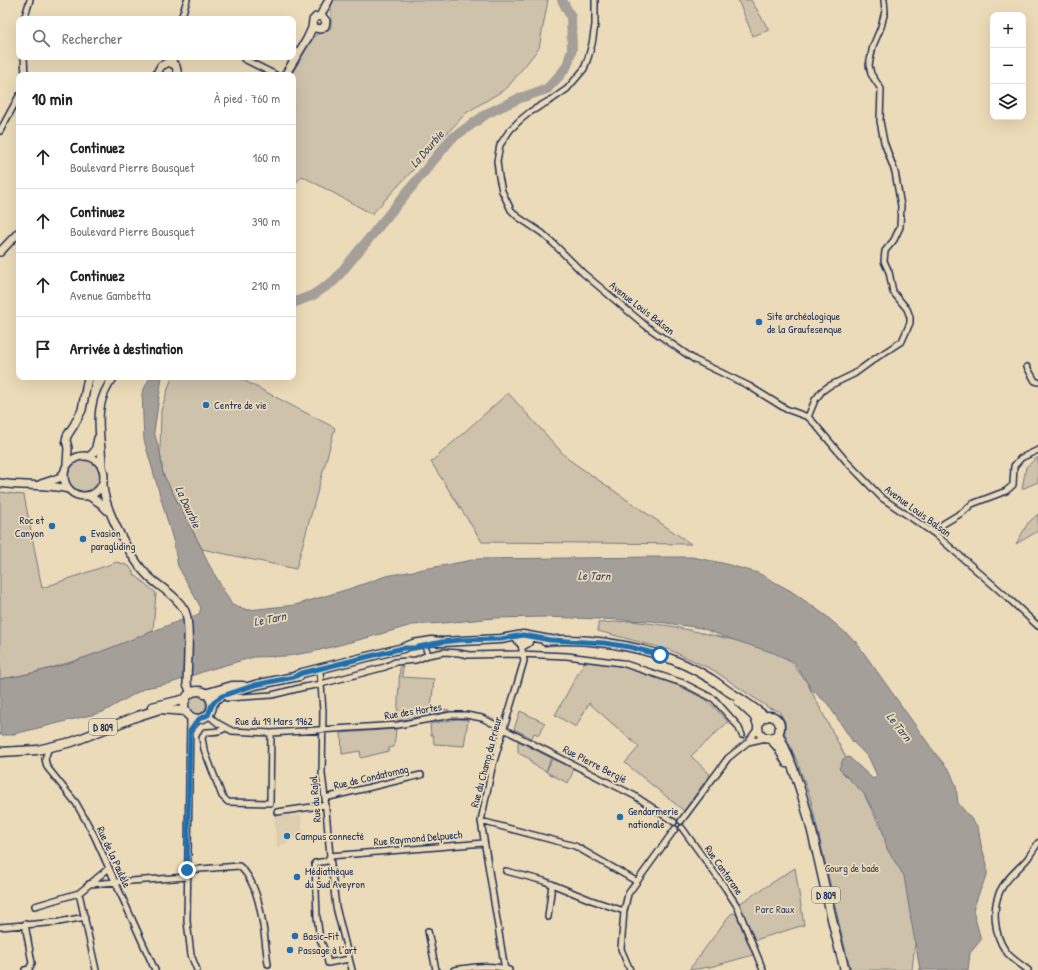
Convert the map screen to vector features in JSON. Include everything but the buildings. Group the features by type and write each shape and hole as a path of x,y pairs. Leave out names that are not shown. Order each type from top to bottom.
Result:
{"main road":[{"path":"322,17 327,3"},
{"path":"296,57 307,39 314,18 322,17"},
{"path":"307,39 325,26 326,23 322,17"},
{"path":"313,24 315,28 319,30"},
{"path":"158,72 161,66 165,63 174,60 178,72"},
{"path":"287,72 294,60"},
{"path":"0,252 16,235"},
{"path":"68,489 64,482 68,448 66,444 66,436 82,410 87,380"},
{"path":"112,380 105,392 98,416 102,465 105,478 103,485 104,496 109,512 120,534 142,570 153,581 176,599 185,611 188,623 188,696 184,705 188,713 194,718 199,719 208,715 212,705 222,696 255,685 304,676 351,660"},
{"path":"90,456 95,451 99,432"},
{"path":"68,448 78,456"},
{"path":"67,464 78,456 90,456 102,465"},
{"path":"36,486 59,478 64,473"},
{"path":"0,483 17,486 68,489 79,496 89,496 95,494 103,485"},
{"path":"89,496 100,502 109,512"},
{"path":"403,648 413,644 432,641 442,642 501,639 604,643 646,651 686,665 711,678 731,693 747,702 766,717 776,719 779,726 778,733 768,738 760,734 754,716 731,693"},
{"path":"294,677 302,673 351,660 403,648 425,646 442,642"},
{"path":"188,696 198,692 205,694 232,686 255,685"},
{"path":"205,694 212,705"},
{"name":"D 809","path":"19,751 69,739 160,704 188,696"},
{"name":"D 809","path":"0,752 37,750 72,742 138,716 160,710 188,713"},
{"path":"758,727 761,720 766,717"},
{"name":"D 809","path":"778,733 790,758 809,820 834,933 845,970"},
{"name":"D 809","path":"768,738 778,747 795,777"}],"street":[{"path":"25,16 30,0"},
{"path":"182,16 187,0"},
{"name":"Avenue Louis Balsan","path":"595,0 595,25 592,44 584,69 567,89 530,112 519,121 510,130 500,145 497,161 499,177 502,191 511,210 518,217 542,233 582,273 646,326 695,360 743,383 786,409 808,417 846,461 882,498 935,534 1038,626"},
{"path":"808,417 815,400 822,391 854,374 902,341 910,323 910,317 893,292 889,272 884,261 885,251 894,240 900,227 901,206 895,172 884,142 880,121 881,88 871,74 869,65 873,46 884,16 884,0"},
{"path":"24,60 25,72"},
{"path":"246,60 270,72"},
{"path":"0,131 16,102"},
{"path":"1027,367 1035,381 1038,382"},
{"path":"935,534 943,524 964,512 972,504 1006,492 1013,485 1014,466 1021,458 1038,450"},
{"name":"Rue du Champ du Prieur","path":"506,970 481,821 492,768 524,661 524,641"},
{"path":"425,646 428,655"},
{"path":"227,698 272,695 385,667 395,662 416,660 428,655 444,652 469,655 523,654 567,656 622,663 683,683 714,699 738,726 742,735"},
{"name":"Rue du Rajol","path":"320,671 322,774 330,856 336,907 352,970"},
{"path":"188,713 190,730 187,921 191,955 197,970"},
{"name":"Rue du 19 Mars 1962","path":"208,715 225,728 232,731 271,733 322,730"},
{"name":"Rue des Hortes","path":"322,730 398,725 451,715 466,715 482,718 504,729"},
{"path":"190,730 199,719"},
{"path":"675,829 679,830 682,828 681,821 728,758 748,742 758,727"},
{"path":"225,728 216,732 205,732 202,738 204,749 222,796 228,802 235,803 270,803 271,733"},
{"name":"Rue Pierre Bergié","path":"504,729 635,796 674,822"},
{"path":"748,742 768,738"},
{"path":"45,759 48,750 52,746"},
{"name":"Rue de la Paulèle","path":"37,750 45,759 47,767 76,803 94,835 155,970"},
{"name":"Rue de Condatomag","path":"325,798 421,776"},
{"path":"277,812 326,805"},
{"path":"675,829 673,825 674,822 678,820 681,821"},
{"path":"481,821 575,846 636,881"},
{"name":"Rue Cantarane","path":"682,828 726,889 736,906 763,970"},
{"path":"630,970 621,949 624,911 628,894 675,829"},
{"path":"1028,970 1005,951 1001,945 997,935 996,902 1000,890 1027,858 1038,842"},
{"name":"Rue Raymond Delpuech","path":"330,856 484,843"},
{"path":"330,856 327,861 315,863 317,917 320,939 329,963 349,959"},
{"path":"187,870 239,866 245,871 258,900 268,964"},
{"path":"35,906 79,893 109,868"},
{"path":"506,871 552,884 591,900 624,911"},
{"path":"89,884 187,877"},
{"path":"548,917 552,884"},
{"path":"79,893 96,970"},
{"path":"0,927 59,922 85,917"},
{"path":"25,924 32,963 29,969 25,970"},
{"path":"428,931 436,970"},
{"path":"454,970 489,967 506,970"}],"shaded area":[{"path":"290,814 291,816 301,814 303,839 295,841 295,838 292,840 289,839 289,842 277,847 274,817"}],"green space":[{"path":"333,0 548,0 539,48 507,88 466,113 372,214 302,176 296,183 296,72 293,72 316,35 331,28 331,4"},
{"path":"738,0 751,0 769,30 753,36"},
{"path":"171,380 243,380 335,428 296,569 202,549 163,474 160,452 161,410"},
{"path":"508,393 568,459 691,544 482,542 431,462"},
{"path":"1038,457 1038,482 1022,489 1026,467"},
{"path":"81,460 87,460 97,467 100,476 99,482 93,489 87,492 81,492 71,485 68,479 68,473 75,463"},
{"path":"0,492 24,495 42,588 117,562 129,566 135,575 156,593 153,631 78,660 19,676 0,679"},
{"path":"1038,514 1038,531 1016,544 1028,523"},
{"name":"Gourg de bade","path":"631,621 671,626 770,648 791,662 806,681 909,881 916,934 912,970 851,970 810,797 785,734 785,722 779,711 769,708 713,670 670,650 598,631 598,623"},
{"path":"585,661 620,666 679,686 708,701 728,722 691,756 710,774 684,811 625,763 639,747 589,703 576,727 555,715"},
{"path":"400,666 403,666 402,677 434,679 431,708 449,711 397,721"},
{"path":"197,696 203,699 206,705 203,711 197,714 191,711 188,705 191,699"},
{"path":"520,711 545,723 539,735 534,733 532,738 514,729"},
{"path":"457,719 468,720 464,746 434,744 430,724"},
{"path":"396,729 394,747 389,748 389,751 361,758 360,751 342,754 341,733"},
{"path":"518,741 551,758 546,771 532,764 530,759 518,753"},
{"path":"552,759 574,769 568,783 546,772"},
{"name":"Parc Raux","path":"795,868 804,925 755,940 739,904"},
{"path":"732,913 736,914 753,955 710,967 689,970 729,916"}],"water":[{"name":"Le Tarn","path":"148,380 162,380 154,432 160,452 163,474 207,561 232,605 248,610 295,605 386,576 478,559 692,557 722,563 758,573 791,591 825,615 856,642 935,753 950,771 956,786 958,803 978,827 981,845 987,864 987,875 973,910 981,940 970,953 968,970 920,970 904,876 887,849 881,824 864,794 839,769 843,759 849,757 873,779 877,776 869,758 853,742 827,703 812,690 794,662 774,653 701,628 652,621 545,617 494,618 412,625 312,652 287,656 254,657 208,670 171,683 145,688 103,712 10,735 0,735 0,679 34,673 69,663 199,614 201,608 178,566 173,540 144,440 142,393"}],"waterway":[{"name":"La Dourbie","path":"296,302 313,295 334,281 451,139 488,113 520,98 547,89 560,75 567,66 572,49 571,17 562,0"}],"place":[{"name":"Site archéologique de la Graufesenque","path":"759,322"},
{"name":"Centre de vie","path":"206,405"},
{"name":"Roc et Canyon","path":"52,526"},
{"name":"Evasion paragliding","path":"83,539"},
{"name":"Gendarmerie nationale","path":"620,817"},
{"name":"Campus connecté","path":"287,836"},
{"name":"Médiathèque du Sud Aveyron","path":"297,877"},
{"name":"Basic-Fit","path":"295,936"},
{"name":"Passage à l’art","path":"290,950"}],"route":[{"path":"187,870 190,731 199,719 208,715 216,700 226,694 379,653 459,640 501,639 524,635 527,637 550,640 604,643 630,647 660,655"}]}
